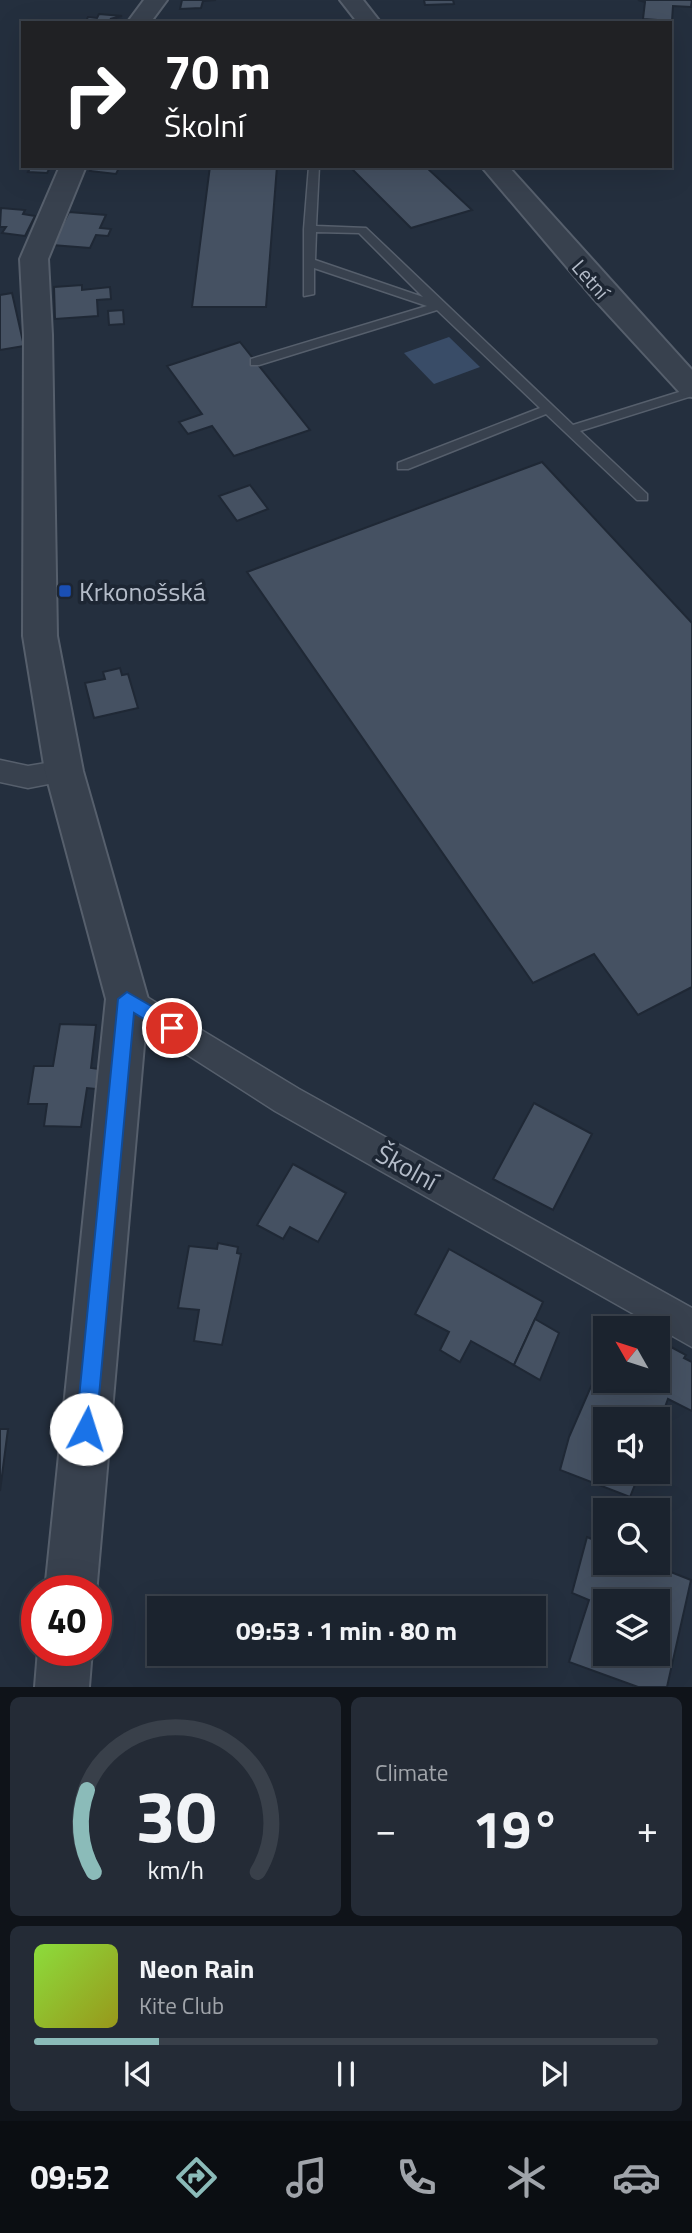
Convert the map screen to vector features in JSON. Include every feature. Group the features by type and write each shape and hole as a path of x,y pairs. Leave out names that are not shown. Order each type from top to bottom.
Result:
{"street":[{"path":"140,21 156,0"},
{"path":"351,0 368,21"},
{"path":"72,168 34,259 38,335 40,636 64,771 127,999 73,1575"},
{"name":"Letní","path":"496,168 692,390"},
{"path":"0,771 28,776 64,771"},
{"name":"Školní","path":"127,999 286,1100 692,1328"},
{"path":"62,1687 64,1666"}],"lane":[{"path":"307,294 314,168"},
{"path":"309,229 362,230 642,497"},
{"path":"309,262 439,306"},
{"path":"255,362 439,306"},
{"path":"570,430 692,390"},
{"path":"403,466 548,409"}],"water":[{"path":"449,337 480,367 434,384 404,353"}],"building":[{"path":"182,0 216,0 203,1 201,8 180,9"},
{"path":"424,0 453,0 454,4 425,5"},
{"path":"638,0 692,0 691,7 673,6 672,21 643,19 645,2"},
{"path":"99,14 122,16 110,19 122,20 86,21 88,17 97,18"},
{"path":"30,168 50,168 47,173 28,172"},
{"path":"92,168 119,168 116,174 90,171"},
{"path":"210,168 277,168 266,307 192,307"},
{"path":"351,168 427,168 472,210 411,228"},
{"path":"1,208 25,210 23,214 35,216 25,236 2,233 6,227 0,227"},
{"path":"69,212 106,215 100,228 111,229 108,236 96,235 90,248 52,245"},
{"path":"82,285 82,290 110,287 111,299 97,300 98,316 55,319 54,287"},
{"path":"12,293 24,346 0,350 0,295"},
{"path":"123,310 124,324 109,325 108,311"},
{"path":"240,342 310,430 234,456 212,426 188,434 179,422 202,414 167,366"},
{"path":"542,462 692,623 692,987 638,1015 594,954 533,983 247,572"},
{"path":"250,485 268,509 237,521 219,496"},
{"path":"120,668 122,675 128,674 138,708 94,718 85,683 105,679 103,672"},
{"path":"60,1024 96,1025 91,1068 99,1069 96,1089 87,1088 81,1127 44,1126 47,1104 28,1104 34,1066 53,1066"},
{"path":"534,1103 592,1134 553,1210 493,1179"},
{"path":"293,1164 346,1193 318,1242 290,1227 283,1239 257,1225"},
{"path":"218,1243 238,1247 237,1253 241,1254 222,1345 194,1341 199,1310 178,1308 189,1246 217,1249"},
{"path":"449,1249 543,1302 514,1365 471,1341 460,1362 440,1350 449,1332 415,1314"},
{"path":"535,1319 559,1333 540,1380 514,1365"},
{"path":"670,1346 686,1355 684,1358 692,1362 692,1411 668,1399 665,1407 593,1407 593,1483 560,1470 569,1437 593,1382 593,1393 670,1393"},
{"path":"0,1429 8,1429 0,1491"},
{"path":"596,1484 635,1484 630,1497"},
{"path":"587,1537 593,1540 593,1575 670,1575 670,1572 691,1580 667,1687 638,1687 569,1662 589,1600 572,1593"}],"place":[{"name":"Krkonošská","path":"65,591"}],"route":[{"path":"86,1429 127,999 172,1028"}]}
